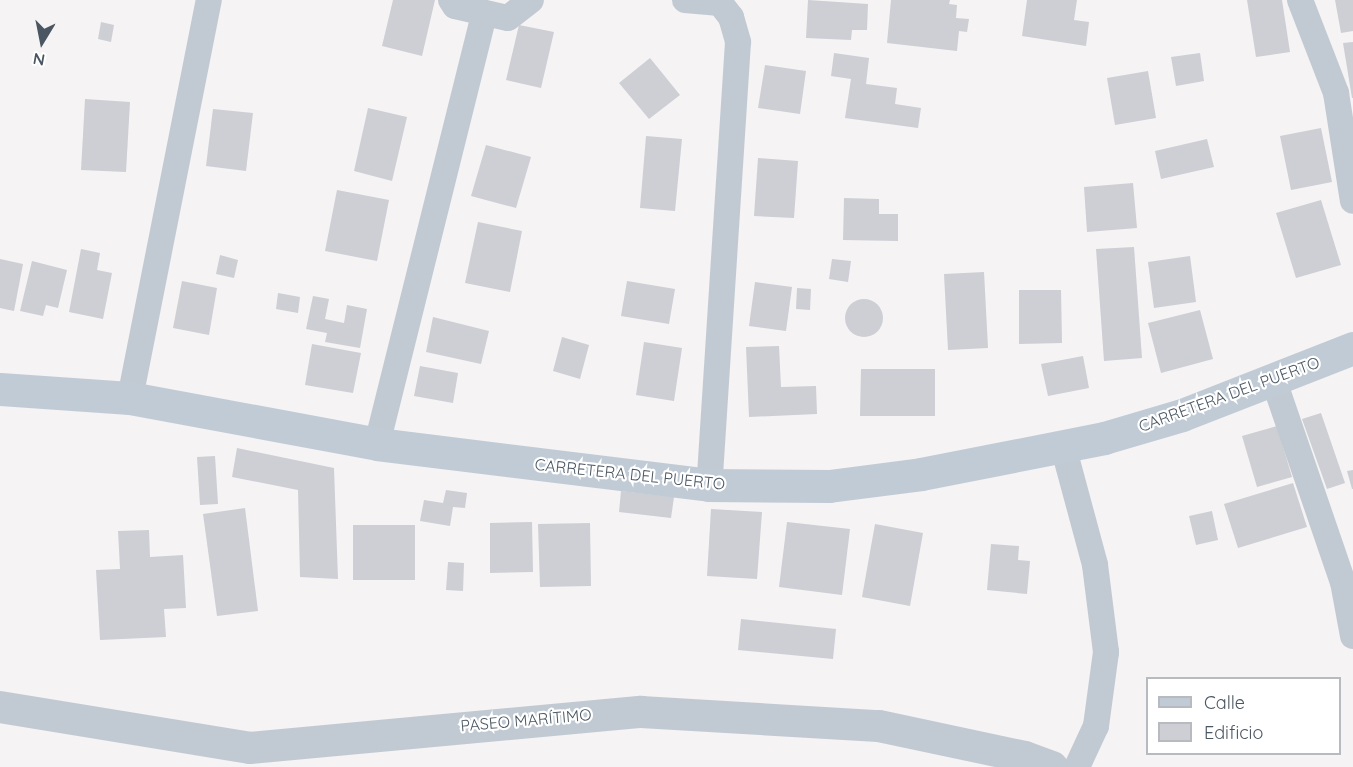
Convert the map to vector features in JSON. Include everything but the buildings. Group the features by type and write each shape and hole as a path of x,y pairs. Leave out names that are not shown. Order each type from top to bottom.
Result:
{"main road":[{"name":"CARRETERA DEL PUERTO","path":"0,389 130,398 377,444 709,485 829,486 921,474 1063,446 1182,415 1274,381 1353,348"}],"street":[{"path":"130,398 209,0"},
{"path":"451,0 455,6 508,18 531,0"},
{"path":"685,0 720,3 730,18 738,42 709,485"},
{"path":"1300,0 1336,93 1353,201"},
{"path":"377,444 484,14"},
{"path":"1274,381 1343,582 1353,636"},
{"path":"1063,446 1095,565 1106,652 1095,726 1077,767"},
{"name":"PASEO MARÍTIMO","path":"0,707 250,748 641,712 879,726 1025,757 1052,767"}]}
